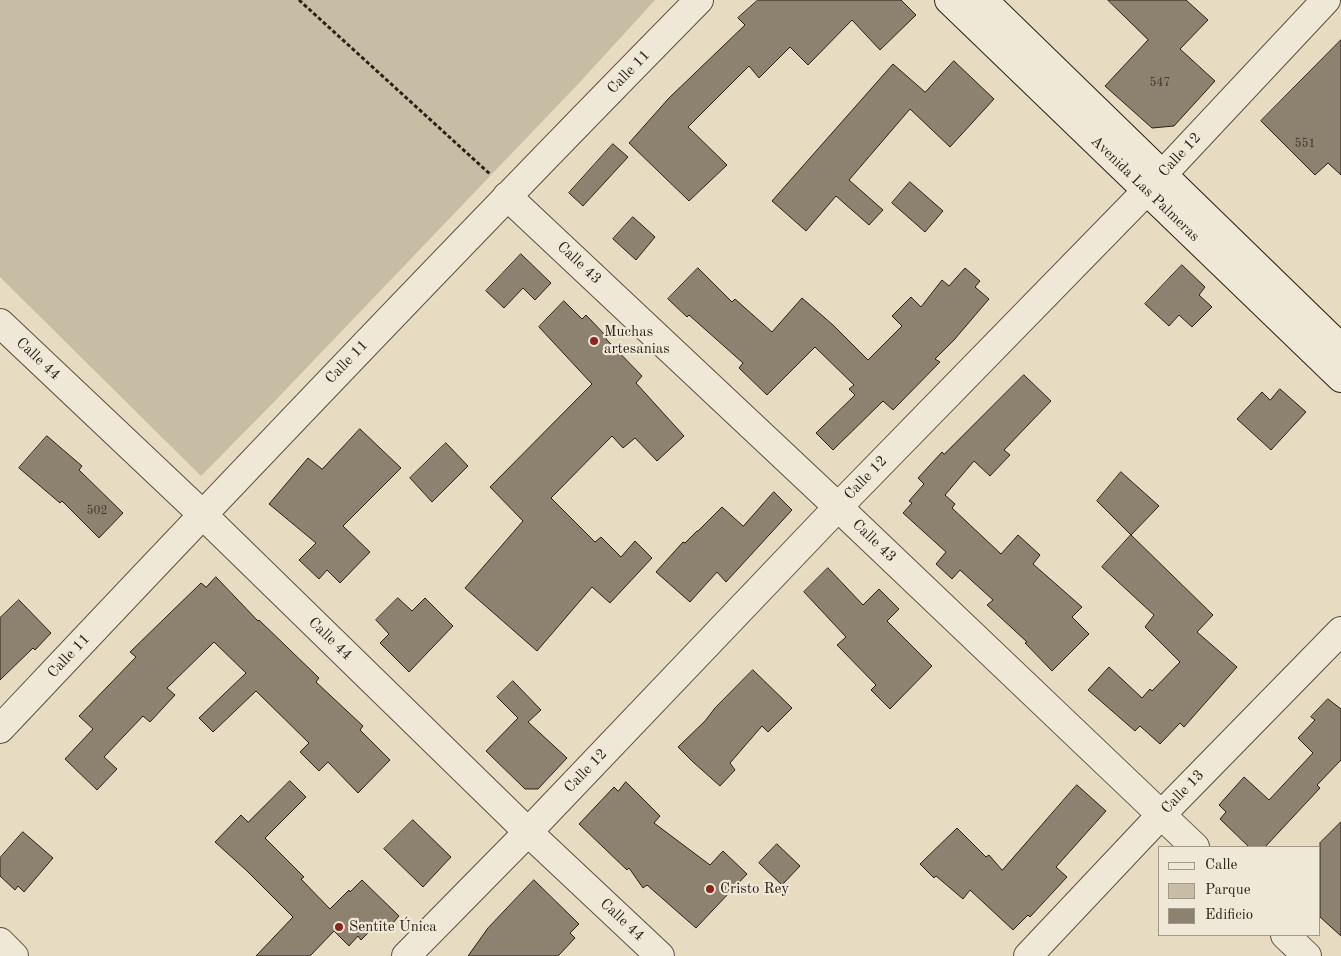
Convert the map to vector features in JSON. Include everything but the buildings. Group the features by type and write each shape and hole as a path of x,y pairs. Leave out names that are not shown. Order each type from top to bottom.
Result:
{"street":[{"name":"Calle 11","path":"0,729 202,514 499,185 699,0"},
{"name":"Avenida Las Palmeras","path":"948,0 1341,348"},
{"name":"Avenida Las Palmeras","path":"983,0 1154,183 1341,378"},
{"name":"Calle 12","path":"406,956 528,832 838,507 1154,183 1326,0"},
{"name":"Calle 43","path":"499,185 1193,846"},
{"name":"Calle 44","path":"0,323 202,514 528,832 660,956"},
{"name":"Calle 13","path":"1028,956 1161,815 1341,631"},
{"path":"1286,936 1307,956"},
{"path":"0,942 14,956"}],"path":[{"path":"299,0 499,185"}],"green space":[{"path":"0,0 655,0 580,82 201,476 0,277"}],"place":[{"name":"Muchas artesanias","path":"594,341"},
{"name":"Cristo Rey","path":"710,889"},
{"name":"Sentite Única","path":"339,927"}]}
